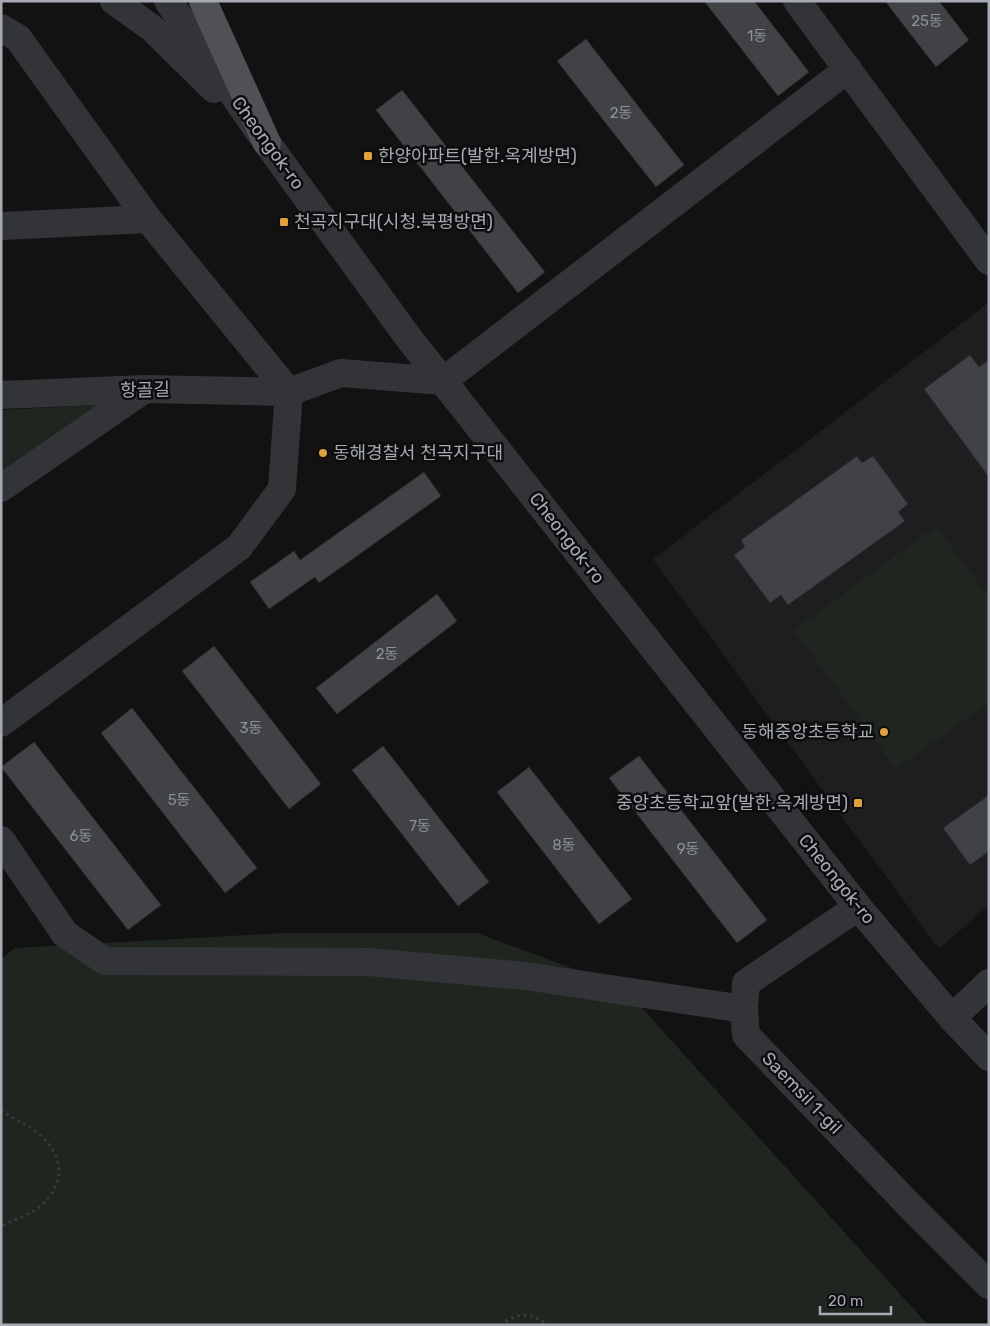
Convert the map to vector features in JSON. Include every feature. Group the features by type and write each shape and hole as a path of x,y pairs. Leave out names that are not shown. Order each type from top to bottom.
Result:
{"main road":[{"path":"203,1 267,143"}],"street":[{"path":"114,1 154,29 267,143"},
{"name":"Cheongok-ro","path":"168,1 267,143 442,381 858,906 952,1018 989,1057"},
{"path":"797,1 989,261"},
{"path":"1,28 18,38 148,219 289,392 282,489 239,547 1,723"},
{"path":"289,392 341,373 442,381 848,69"},
{"path":"1,226 148,219"},
{"path":"1,488 145,389"},
{"name":"항골길","path":"1,395 145,389 289,392"},
{"path":"1,840 66,934 105,962 368,962 525,976 744,1009"},
{"name":"Saemsil 1-gil","path":"858,906 746,983 744,1009 746,1035 989,1285"},
{"path":"952,1018 989,983"}],"path":[{"path":"1,1110 33,1129 56,1156 61,1170 58,1185 38,1209 1,1227"},
{"path":"500,1325 513,1317 526,1314 537,1317 548,1325"}],"shaded area":[{"name":"동해중앙초등학교","path":"988,303 989,905 939,949 653,559"},
{"path":"98,405 1,471 1,410"},
{"path":"936,526 989,597 989,702 896,769 794,630"},
{"path":"285,933 477,933 623,987 928,1325 1,1325 1,959 15,948"}],"building":[{"path":"704,1 754,1 809,72 778,96"},
{"path":"885,1 939,1 969,40 936,67"},
{"path":"586,39 684,165 656,187 557,61"},
{"path":"402,90 545,272 518,293 376,110"},
{"path":"970,355 979,367 989,360 989,477 924,389"},
{"path":"857,456 862,463 873,456 908,504 898,512 905,521 788,605 781,595 770,603 734,555 745,547 741,540"},
{"path":"424,472 441,496 319,583 315,577 269,609 250,582 294,551 300,560"},
{"path":"437,594 457,621 337,714 316,688"},
{"path":"214,646 321,784 289,809 182,671"},
{"path":"132,708 257,868 225,893 101,733"},
{"path":"34,742 161,905 128,930 1,767"},
{"path":"383,746 489,882 458,906 352,770"},
{"path":"639,756 767,920 737,943 609,778"},
{"path":"529,767 632,899 599,924 497,792"},
{"path":"989,795 989,851 970,865 943,828"}],"place":[{"name":"한양아파트(발한.옥계방면)","path":"368,156"},
{"name":"천곡지구대(시청.북평방면)","path":"284,222"},
{"name":"동해경찰서 천곡지구대","path":"323,453"},
{"name":"동해중앙초등학교","path":"884,732"},
{"name":"중앙초등학교앞(발한.옥계방면)","path":"858,803"}]}
